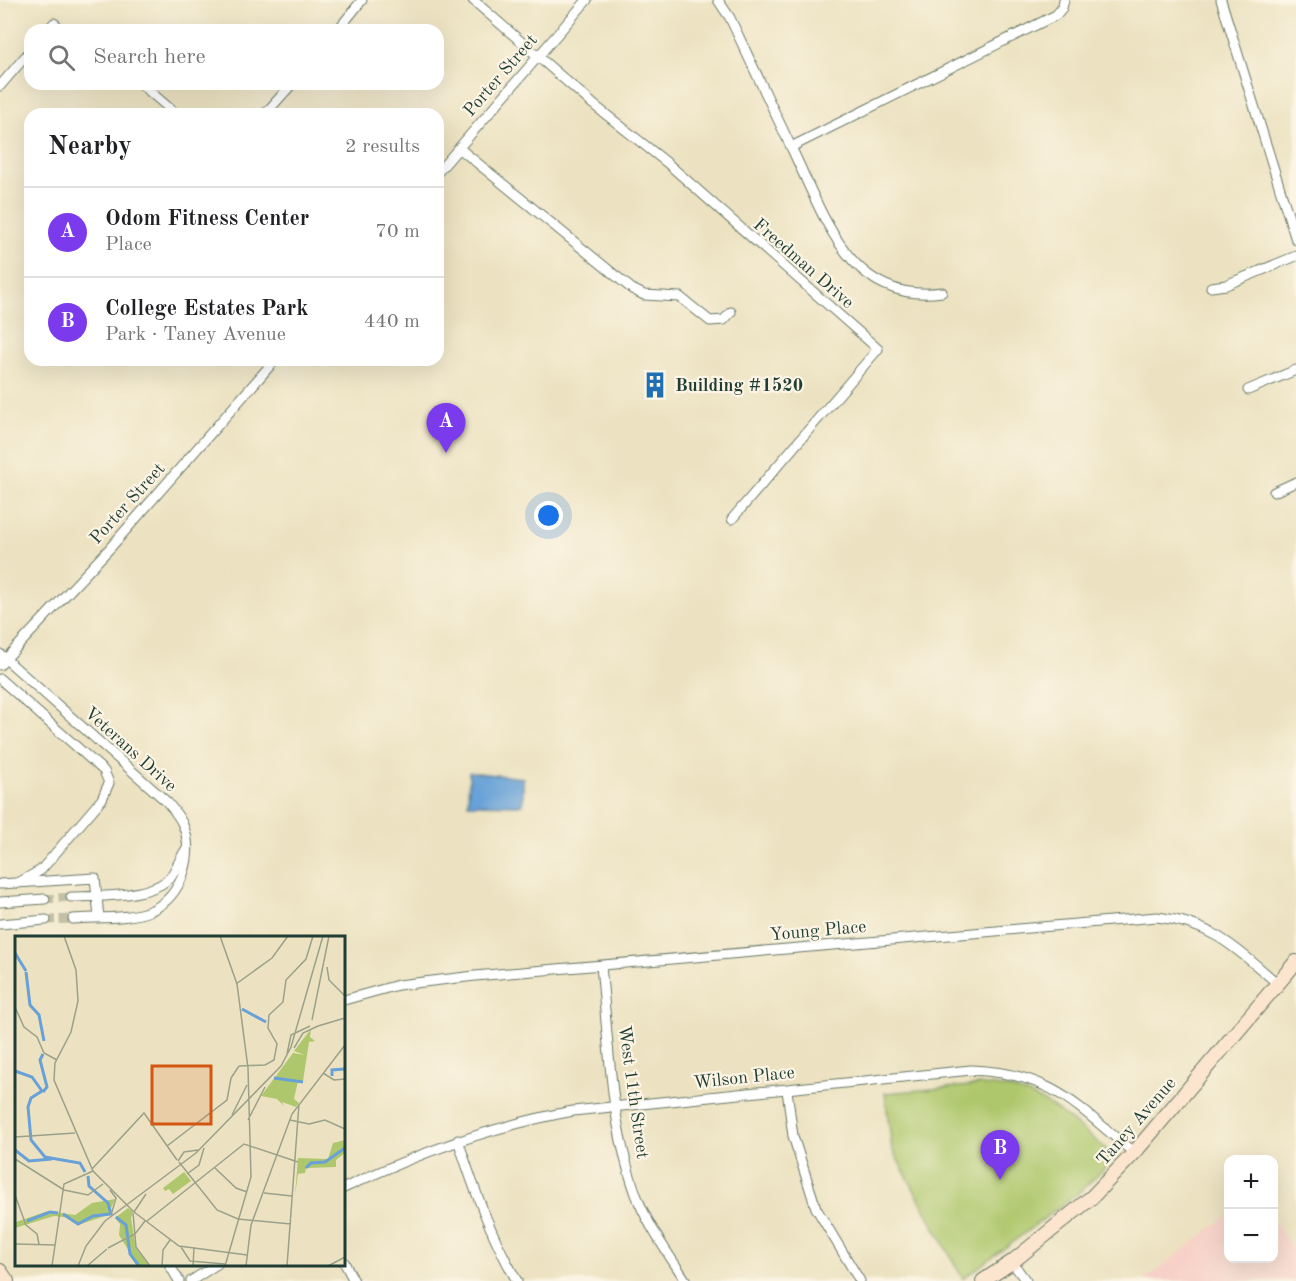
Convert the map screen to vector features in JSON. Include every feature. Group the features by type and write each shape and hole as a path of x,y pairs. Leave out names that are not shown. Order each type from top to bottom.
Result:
{"street":[{"path":"343,24 362,0"},
{"path":"473,0 539,55"},
{"name":"Porter Street","path":"444,165 586,0"},
{"path":"718,0 730,18 821,208 849,258 870,279 897,291 912,294 942,292"},
{"path":"791,147 1056,15 1064,0"},
{"path":"1221,0 1296,240"},
{"name":"Freedman Drive","path":"539,55 594,105 666,162 878,349 732,519"},
{"path":"0,86 24,58"},
{"path":"148,90 169,108"},
{"path":"271,108 287,90"},
{"path":"459,148 632,289 644,295 680,297 710,321 724,320 731,312"},
{"path":"1285,205 1296,201"},
{"path":"1211,287 1227,285 1296,256"},
{"name":"Porter Street","path":"2,659 110,548 270,366"},
{"path":"1248,390 1296,370"},
{"path":"1274,492 1296,482"},
{"name":"Veterans Drive","path":"2,659 167,802 182,823 188,839 181,884 152,909 73,919"},
{"name":"Veterans Drive","path":"0,679 104,771 109,783 102,799 41,870 18,882 0,884"},
{"path":"71,897 139,892 155,887 170,878 187,848"},
{"path":"18,882 95,878 99,917"},
{"path":"0,902 45,899"},
{"name":"Young Place","path":"345,1000 398,984 1157,917 1191,923 1215,933 1277,983"},
{"path":"0,924 46,920"},
{"name":"Taney Avenue","path":"983,1281 1012,1262 1092,1197 1134,1153 1296,962"},
{"name":"West 11th Street","path":"601,966 616,1107 626,1160 649,1223 686,1281"},
{"name":"Wilson Place","path":"345,1188 403,1160 524,1120 573,1111 971,1070 1000,1071 1046,1084 1067,1097 1134,1153"},
{"path":"788,1090 793,1136 816,1208 860,1281"},
{"path":"458,1140 481,1211 517,1281"},
{"path":"1012,1262 1026,1281"},
{"path":"345,1264 354,1281"},
{"path":"171,1266 179,1281"},
{"path":"191,1281 214,1266"},
{"path":"0,1271 7,1281"}],"shaded area":[{"path":"1224,1218 1224,1263 1278,1263 1278,1227 1296,1255 1296,1281 1143,1281"}],"green space":[{"path":"982,1085 1002,1087 1037,1098 1067,1117 1111,1153 1111,1159 1106,1167 1077,1194 963,1279 892,1149 885,1093"}],"water":[{"path":"469,772 523,778 523,805 468,804"}],"tunnel":[{"path":"45,899 71,897"},
{"path":"46,920 73,919"}],"place":[{"name":"Building #1520","path":"655,385"},
{"name":"Odom Fitness Center","path":"446,453"},
{"name":"College Estates Park","path":"1000,1180"}]}
